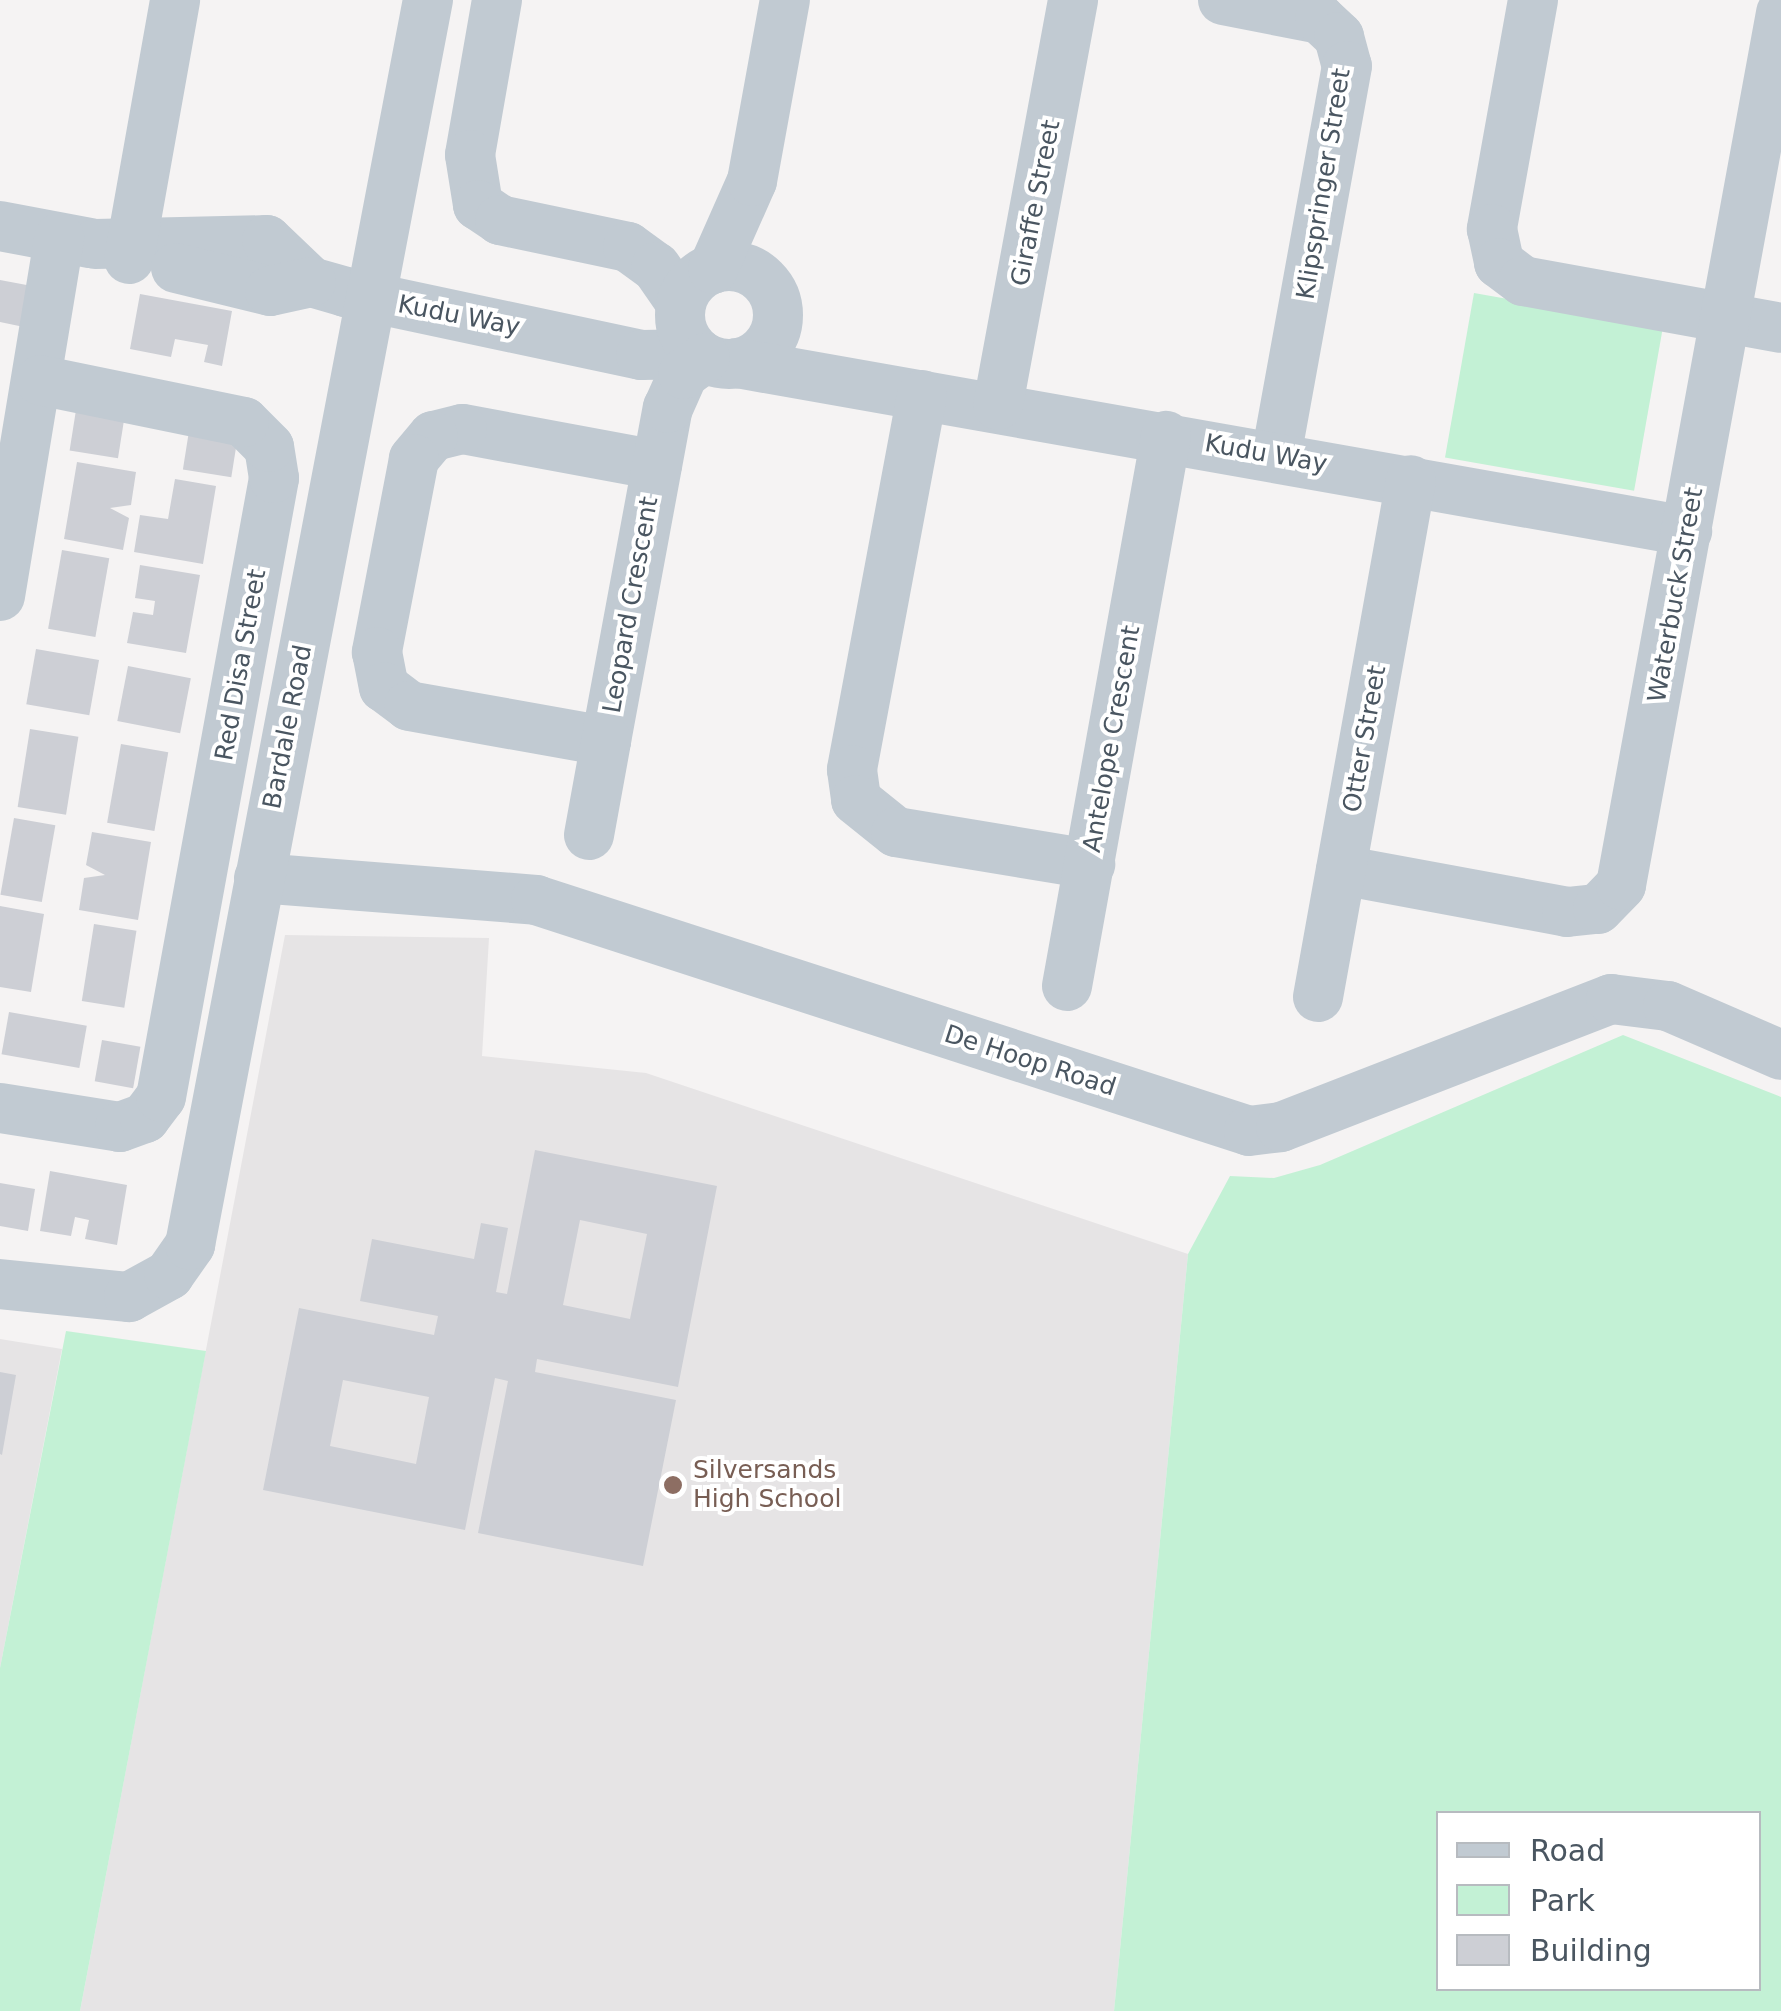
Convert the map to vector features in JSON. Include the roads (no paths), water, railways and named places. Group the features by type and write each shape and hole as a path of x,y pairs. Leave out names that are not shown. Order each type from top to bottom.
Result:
{"street":[{"path":"0,596 40,380 104,245 175,0"},
{"name":"Bardale Road","path":"0,1284 117,1299 150,1289 181,1262 195,1228 428,0"},
{"path":"497,0 473,132 473,195 494,218 614,242 648,259 704,318 766,346 775,313 752,181"},
{"path":"704,318 623,349 670,399 704,318 752,181 785,0"},
{"name":"Giraffe Street","path":"998,405 1073,0"},
{"name":"Klipspringer Street","path":"1222,0 1320,19 1340,37 1347,66 1276,456"},
{"path":"1532,0 1492,229 1498,262 1523,281 1781,328"},
{"name":"Waterbuck Street","path":"1341,870 1566,912 1611,900 1625,876 1781,14"},
{"path":"0,226 104,245"},
{"name":"Kudu Way","path":"104,245 233,263 289,292 311,282 373,299 623,349"},
{"name":"Kudu Way","path":"844,378 775,313 754,273 704,318 844,378 922,395 998,405 1687,531"},
{"name":"Red Disa Street","path":"0,1108 106,1127 144,1118 168,1068 274,464 244,422 40,380"},
{"name":"Antelope Crescent","path":"922,395 852,770 856,800 896,832 1090,864 1166,436"},
{"name":"Leopard Crescent","path":"657,466 462,429 433,436 414,460 377,652 384,687 409,706 606,742 670,399"},
{"name":"Otter Street","path":"1318,997 1411,480"},
{"path":"589,835 606,742"},
{"path":"1067,986 1090,864"},
{"name":"De Hoop Road","path":"259,878 536,900 1249,1130 1281,1127 1611,999 1668,1006 1781,1054"}],"place":[{"name":"Silversands High School","path":"673,1485"}]}
